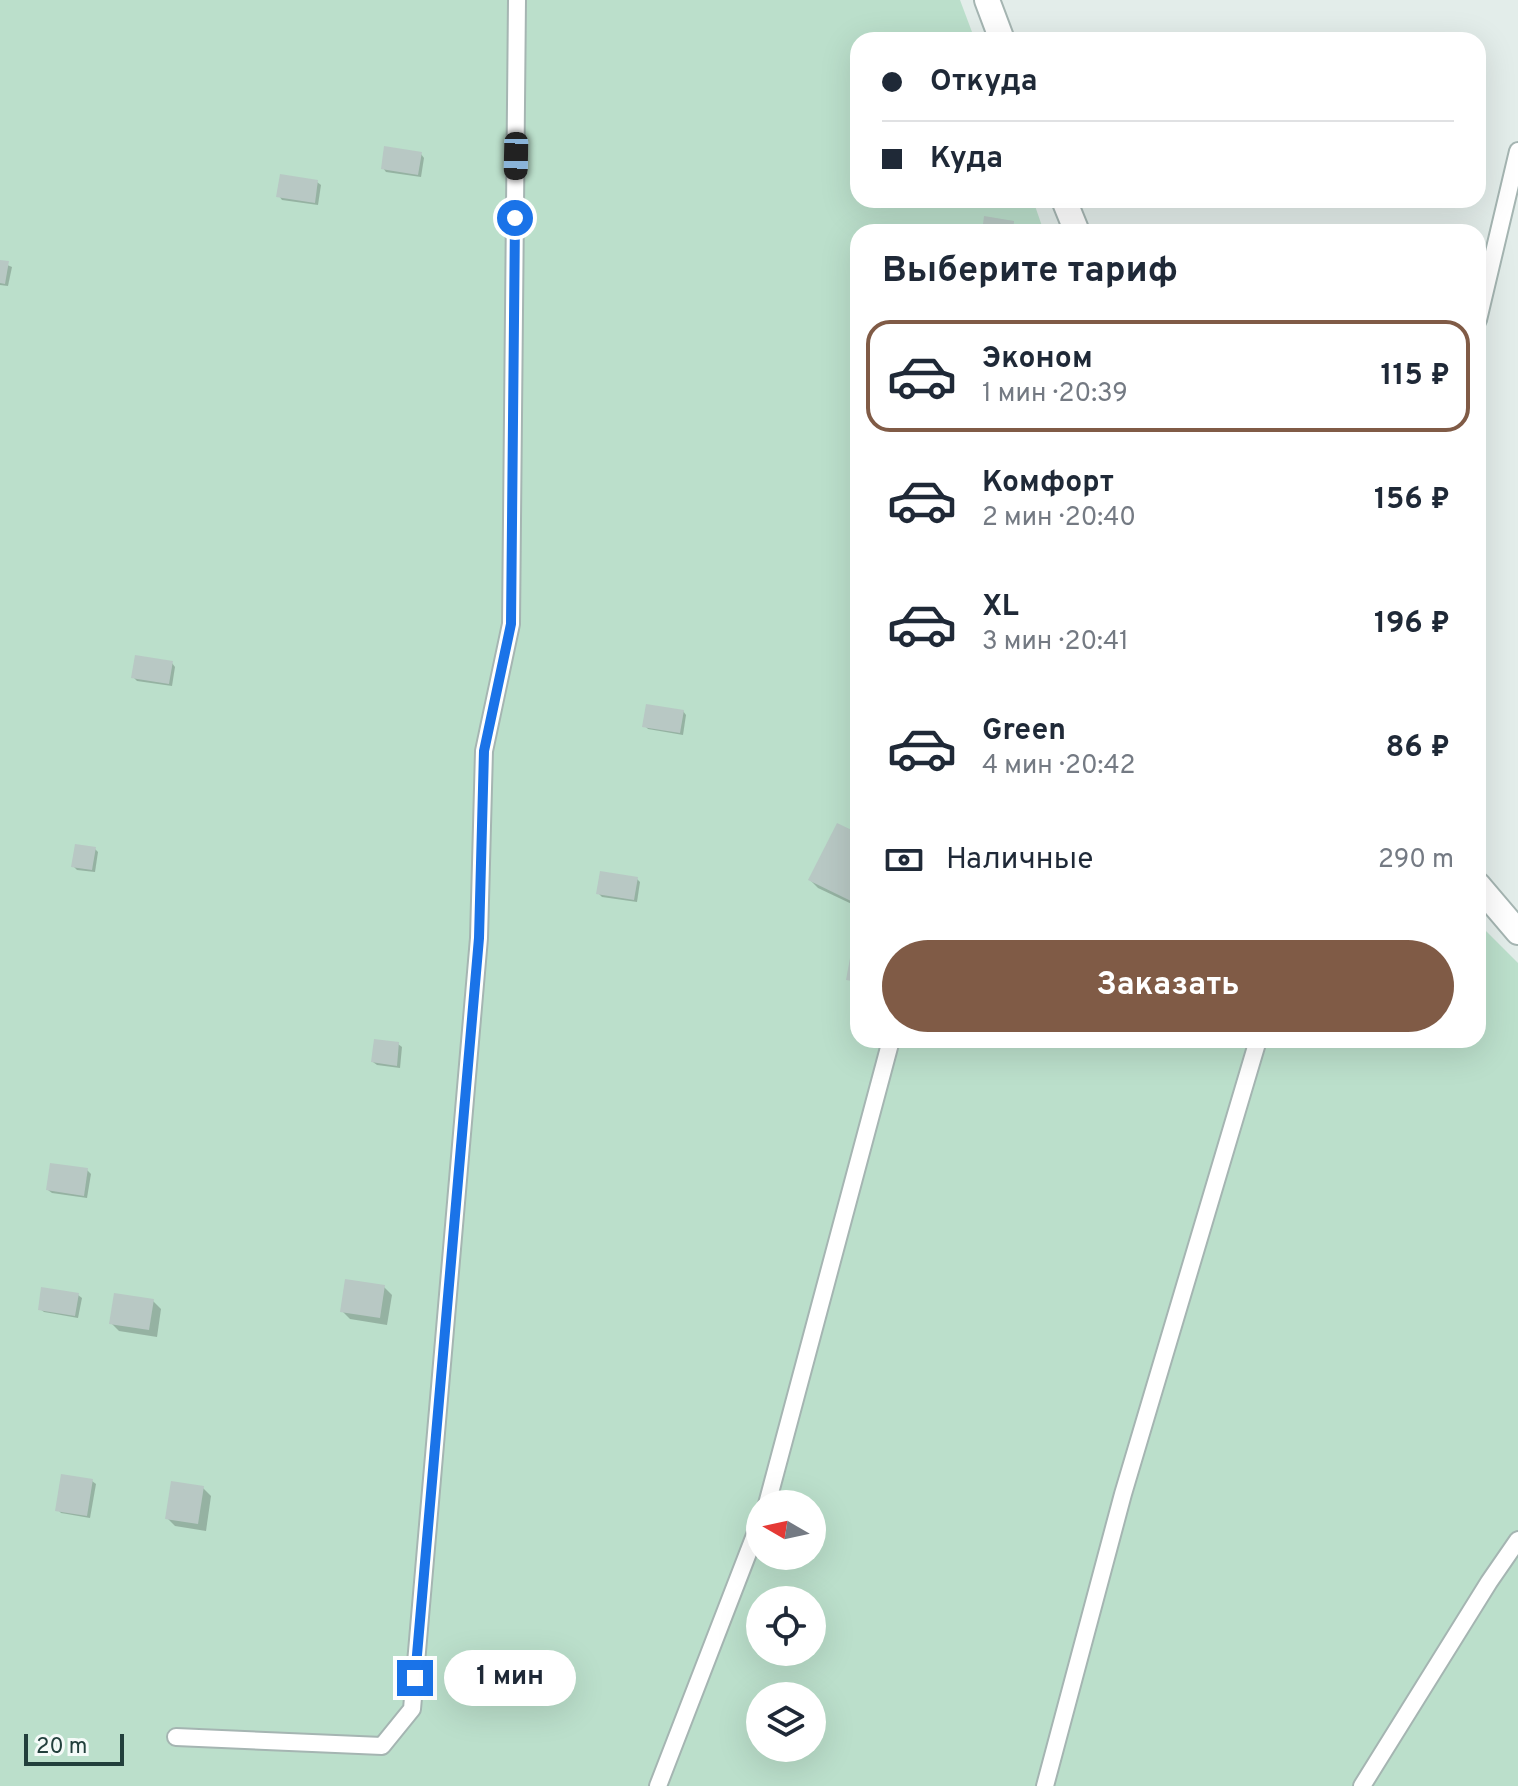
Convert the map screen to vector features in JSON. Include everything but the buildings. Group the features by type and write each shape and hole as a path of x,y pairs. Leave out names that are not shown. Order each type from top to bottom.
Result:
{"street":[{"path":"987,0 999,32"},
{"path":"1486,894 1518,932"}],"lane":[{"path":"176,1737 382,1746 412,1709 479,938 484,751 511,624 517,0"},
{"path":"1486,286 1518,151"},
{"path":"771,1490 889,1048"},
{"path":"1045,1786 1123,1494 1256,1048"},
{"path":"1362,1786 1518,1540"},
{"path":"658,1786 746,1558"}],"green space":[{"path":"0,0 960,0 972,32 850,32 850,208 1036,208 1041,224 850,224 850,1048 1486,1048 1486,931 1518,963 1518,1786 0,1786"}],"route":[{"path":"415,1678 479,938 484,751 511,624 515,218"}]}
